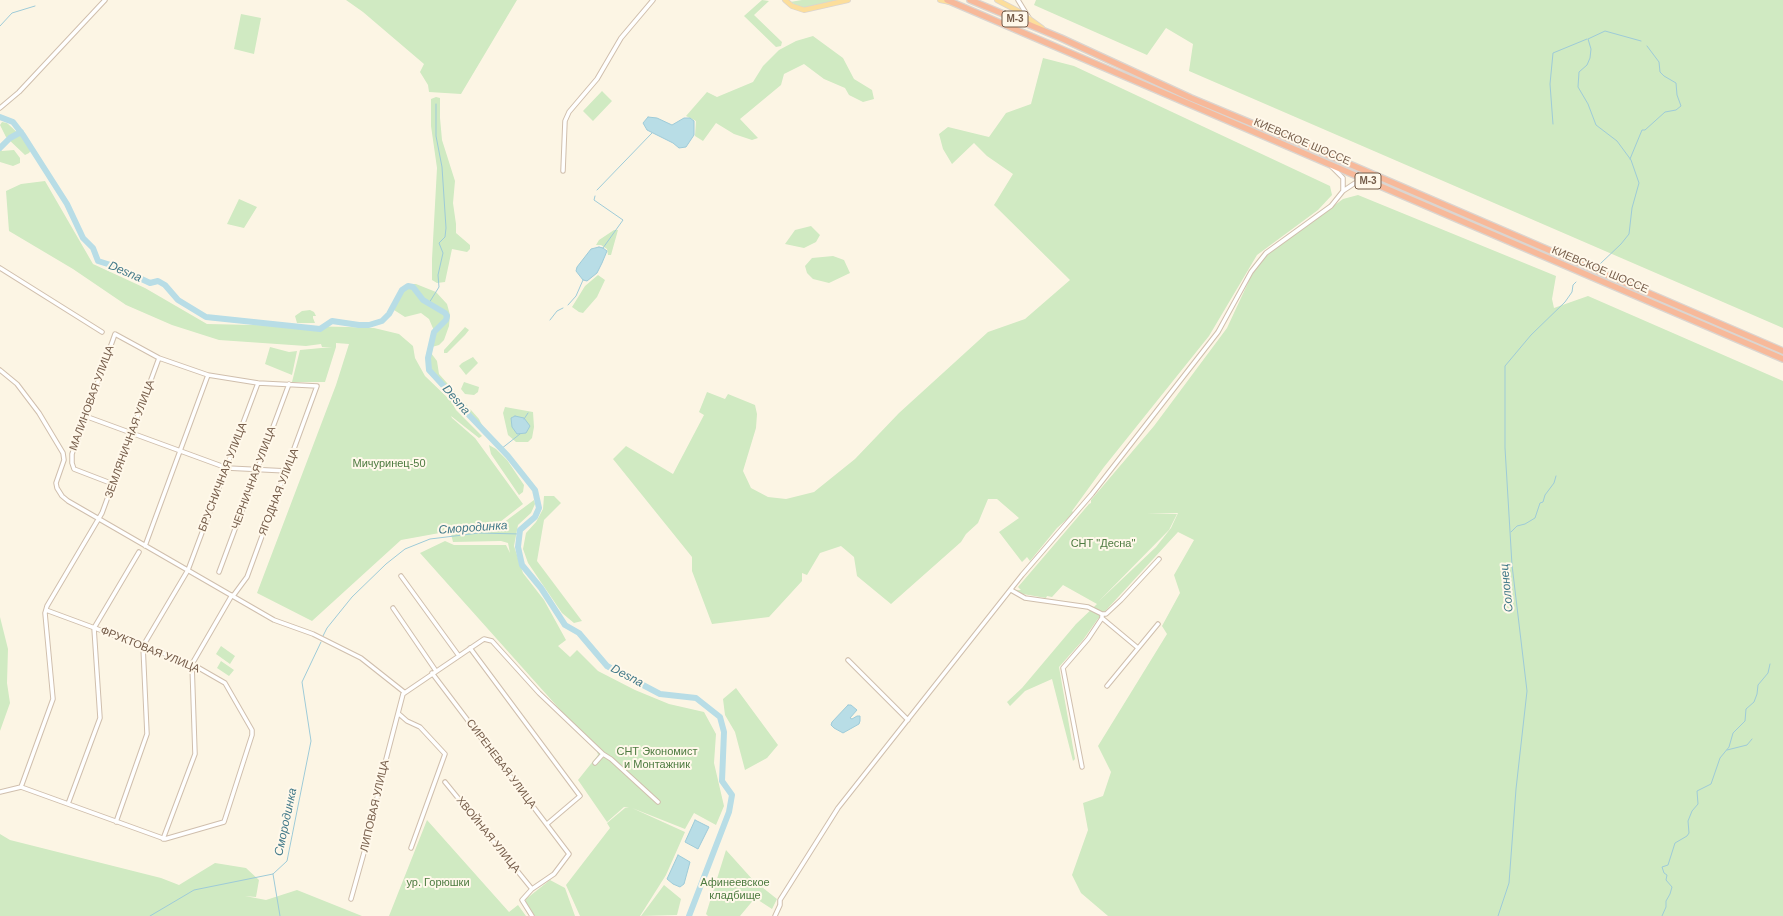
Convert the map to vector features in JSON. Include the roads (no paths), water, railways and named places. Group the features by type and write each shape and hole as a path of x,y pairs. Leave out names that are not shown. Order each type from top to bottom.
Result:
{"highway":[{"name":"КИЕВСКОЕ ШОССЕ","path":"970,0 1061,38 1191,98 1340,160 1783,351"},
{"name":"КИЕВСКОЕ ШОССЕ","path":"950,1 1783,359"}],"main road":[{"path":"785,0 792,6 804,10 848,0"},
{"path":"940,0 950,1"},
{"path":"997,0 1061,38"}],"street":[{"path":"1,107 19,92 105,0"},
{"path":"563,171 565,121 570,112 597,79 622,38 653,0"},
{"path":"1018,0 1029,19"},
{"path":"1330,165 1343,178 1343,191"},
{"path":"775,916 780,905 780,900 824,827 1011,590 1092,494 1218,332 1250,272 1266,253 1331,206 1343,191 1356,183 1371,183"},
{"path":"0,268 102,332"},
{"name":"МАЛИНОВАЯ УЛИЦА","path":"113,484 74,469 72,454 115,334 159,358"},
{"path":"159,358 208,375 258,383 289,384"},
{"name":"ЗЕМЛЯНИЧНАЯ УЛИЦА","path":"98,519 113,484 159,358"},
{"path":"0,370 18,384 39,413 63,453 64,460 56,483 62,496 98,519 274,620 312,634 361,658 404,692 484,639 492,641 539,693 603,754 611,759 658,802"},
{"path":"145,546 208,375"},
{"name":"БРУСНИЧНАЯ УЛИЦА","path":"143,646 188,570 258,383"},
{"name":"ЯГОДНАЯ УЛИЦА","path":"192,664 233,596 247,577 318,390 318,386 315,385 289,384"},
{"name":"ЧЕРНИЧНАЯ УЛИЦА","path":"220,572 289,384"},
{"path":"85,416 227,468 287,471"},
{"path":"21,787 53,699 46,610 54,592 98,519"},
{"path":"68,804 100,718 94,628 139,552"},
{"path":"1082,768 1063,668 1088,639 1102,616 1106,614 1126,594 1159,558"},
{"path":"401,576 459,656"},
{"path":"1011,590 1024,598 1088,607 1102,616 1138,648"},
{"name":"СИРЕНЕВАЯ УЛИЦА","path":"394,608 434,672 569,854 554,874 532,889"},
{"name":"ФРУКТОВАЯ УЛИЦА","path":"46,610 192,664 226,683 252,733 224,822 163,839"},
{"path":"1107,686 1158,624"},
{"path":"116,822 147,734 143,646"},
{"path":"470,648 580,796 547,824"},
{"path":"848,660 908,720"},
{"path":"0,792 21,787 163,839 195,754 192,664"},
{"name":"ЛИПОВАЯ УЛИЦА","path":"352,899 404,692"},
{"path":"398,714 406,721 420,727 445,754 411,848"},
{"path":"595,763 603,754"},
{"name":"ХВОЙНАЯ УЛИЦА","path":"445,782 532,889"},
{"path":"532,889 522,900 532,916"}],"water":[{"path":"648,117 657,118 672,125 684,118 690,118 694,121 694,135 686,147 679,148 673,143 647,130 643,123"},
{"path":"599,247 607,251 602,263 597,273 587,281 583,280 576,271 577,267 591,249"},
{"path":"515,416 524,418 530,426 526,433 517,434 512,427 511,418"},
{"path":"848,705 851,705 857,710 850,718 852,719 860,716 860,721 859,724 843,733 831,725"},
{"path":"695,820 709,827 698,849 685,842"},
{"path":"678,855 690,862 684,884 680,887 667,879"}],"waterway":[{"path":"0,26 12,13 35,6"},
{"name":"Солонец","path":"1600,264 1629,234 1632,208 1639,183 1631,160 1617,141 1596,125 1588,104 1578,87 1579,72 1587,65 1590,58 1591,49 1588,39 1605,31 1641,41"},
{"path":"1553,124 1550,84 1553,53 1587,39"},
{"path":"1630,159 1642,130 1645,130 1665,112 1676,110 1681,106 1677,95 1676,83 1660,72 1659,62 1647,46"},
{"path":"429,303 439,287 438,275 443,253 439,243 445,237 446,228 442,167 436,136 436,104"},
{"name":"Desna","path":"0,117 13,122 23,135 67,204 83,238 93,248 98,261 114,266 150,283 158,281 165,285 178,300 206,317 320,329 332,321 369,325 382,321 389,314 402,290 408,286 413,287 423,300 445,313 447,316 446,320 434,332 428,358 429,370 508,456 535,490 539,508 535,517 520,530 518,547 522,565 541,588 565,625 579,633 607,666 660,694 696,698 720,717 724,732 722,781 732,795 729,812 689,916"},
{"path":"0,148 10,138 21,132"},
{"path":"597,190 652,133"},
{"path":"595,196 594,200 623,220 603,248"},
{"path":"568,305 576,296 583,280"},
{"name":"Солонец","path":"1498,916 1509,883 1516,789 1527,691 1512,565 1505,448 1505,366 1531,335 1565,302 1572,292 1573,285 1576,282"},
{"path":"550,320 557,311 563,308"},
{"path":"524,419 528,413"},
{"path":"501,449 520,434"},
{"path":"1511,532 1517,526 1525,524 1535,518 1540,503 1543,502 1545,495 1554,483 1556,476"},
{"name":"Смородинка","path":"323,636 327,628 352,597 386,564 405,549 430,539 479,533 520,534"},
{"name":"Смородинка","path":"150,916 194,890 273,874 287,861 311,741 302,682 321,642"},
{"path":"1662,916 1672,887 1666,880 1667,875 1664,873 1662,867 1668,865 1675,843 1687,836 1689,833 1688,821 1692,811 1698,804 1697,791 1711,784 1720,758 1729,747 1733,733 1745,721 1746,709 1754,702 1758,685 1768,673 1770,664"},
{"path":"1727,750 1747,745 1752,739"},
{"path":"273,874 280,916"}],"park label":[{"name":"Мичуринец-50","path":"389,464"},
{"name":"СНТ \"Десна\"","path":"1103,544"},
{"name":"СНТ Экономист и Монтажник","path":"657,758"},
{"name":"ур. Горюшки","path":"438,883"},
{"name":"Афинеевское кладбище","path":"735,889"}]}
